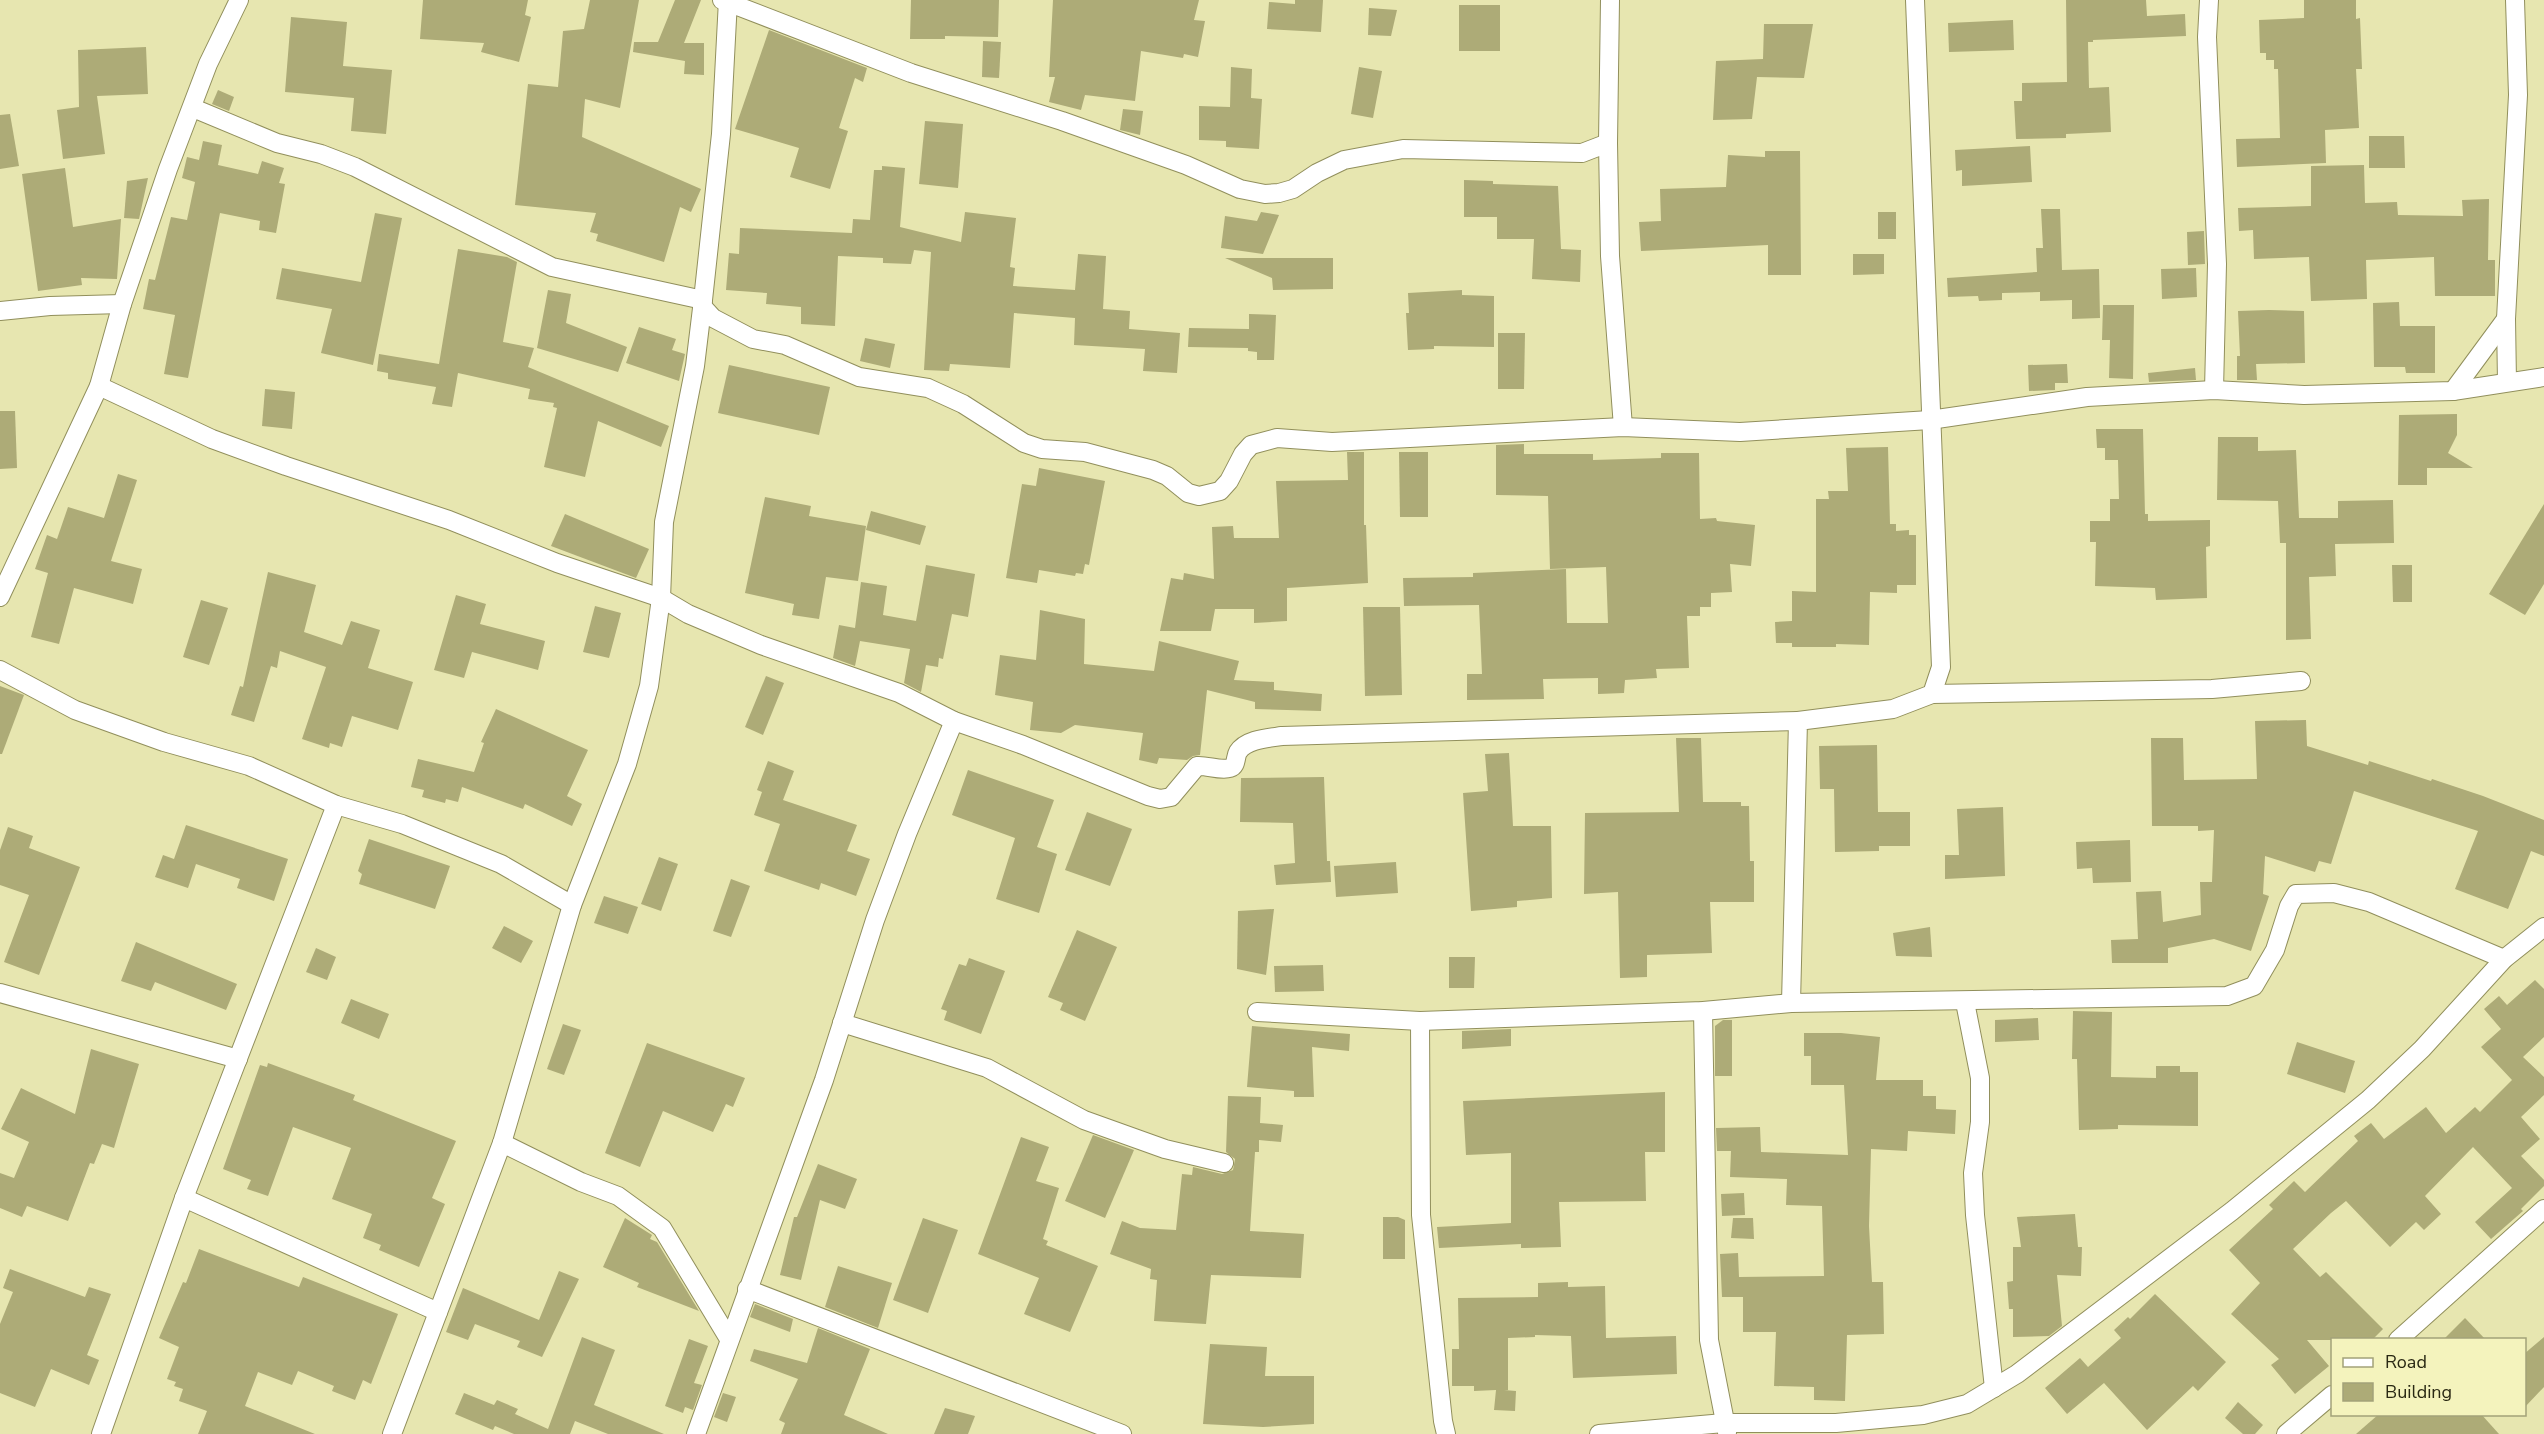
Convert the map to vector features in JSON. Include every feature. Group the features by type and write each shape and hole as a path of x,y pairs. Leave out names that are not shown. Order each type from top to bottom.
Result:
{"street":[{"path":"0,597 99,386 122,304 168,169 208,64 239,0"},
{"path":"1610,0 1608,143 1610,256 1623,427"},
{"path":"1915,0 1930,420 1939,579 1941,667 1932,694"},
{"path":"2209,0 2207,37 2217,264 2214,390"},
{"path":"2507,382 2506,319 2518,95 2515,0"},
{"path":"392,1434 502,1143 572,905 627,764 649,686 661,598 664,522 695,366 722,134 726,1 911,73 1074,125 1186,165 1240,189 1265,194 1279,194 1293,189 1317,172 1344,160 1403,149 1582,153 1608,143"},
{"path":"193,108 277,143 321,154 355,166 552,267 702,303 712,318 753,339 785,345 859,377 927,388 963,404 1024,442 1042,448 1085,452 1153,470 1167,476 1188,493 1199,496 1220,491 1229,481 1243,454 1251,445 1261,441 1295,438 1332,442 1623,427 1740,432 1930,420 2087,397 2214,390 2304,395 2453,391 2544,377"},
{"path":"1582,153 1609,174"},
{"path":"0,311 50,306 122,304"},
{"path":"2453,391 2506,319"},
{"path":"99,386 212,439 285,466 448,520 557,563 661,598 688,614 740,636 899,693 954,721 1023,745 1116,784 1160,798 1171,797 1197,766 1230,768 1235,765 1239,752 1246,746 1260,740 1282,736 1798,721 1893,709 1932,694 2212,689 2301,681"},
{"path":"0,670 75,710 164,742 249,766 336,805 402,824 501,864 572,905"},
{"path":"696,1434 824,1080 875,920 907,834 954,721"},
{"path":"1791,1004 1798,721"},
{"path":"101,1434 184,1198 336,805"},
{"path":"1257,1012 1420,1021 1703,1011 1791,1004 1965,1002 2152,996 2193,998 2215,994 2227,996 2254,986 2275,950 2289,906 2296,894 2334,893 2369,903 2504,958"},
{"path":"1599,1434 1836,1423 1923,1415 1967,1404 2017,1374 2232,1211 2368,1100 2422,1049 2504,958 2544,927"},
{"path":"0,993 238,1059"},
{"path":"1965,1002 1980,1078 1980,1122 1973,1173 1975,1215 1994,1388"},
{"path":"1703,1011 1709,1340 1725,1429"},
{"path":"1420,1021 1421,1215 1446,1434"},
{"path":"842,1023 987,1068 1084,1120 1165,1149 1224,1163"},
{"path":"502,1143 581,1182 618,1196 662,1228 729,1339"},
{"path":"184,1198 438,1312"},
{"path":"2400,1338 2544,1209"},
{"path":"747,1289 1122,1434"},
{"path":"2286,1434 2331,1396"}],"building":[{"path":"423,0 528,0 525,15 531,17 519,62 481,52 484,43 420,39"},
{"path":"590,0 639,0 620,108 585,99 582,137 701,189 691,212 680,207 664,262 596,241 598,234 590,232 596,213 515,205 528,84 558,87 563,31 584,29"},
{"path":"675,0 701,0 684,43 704,43 704,75 684,74 685,61 633,52 634,42 658,42"},
{"path":"911,0 999,0 998,37 945,36 945,39 910,39"},
{"path":"1053,0 1199,0 1194,20 1205,21 1198,57 1184,54 1183,58 1141,51 1135,101 1085,95 1081,110 1049,102 1055,77 1049,77"},
{"path":"1295,0 1323,0 1321,32 1267,29 1269,2 1295,4"},
{"path":"2066,0 2146,0 2147,16 2185,14 2186,36 2088,42 2089,88 2109,87 2111,132 2066,134 2066,138 2016,139 2014,101 2022,101 2022,83 2067,82"},
{"path":"2304,0 2356,0 2356,19 2360,18 2362,69 2356,69 2359,128 2325,130 2326,163 2237,167 2236,139 2280,138 2278,69 2274,69 2274,60 2266,60 2266,53 2260,53 2259,20 2304,18"},
{"path":"1459,5 1500,5 1500,51 1459,51"},
{"path":"1369,8 1397,10 1391,36 1368,35"},
{"path":"291,17 347,22 343,66 392,70 386,134 351,131 354,98 285,92"},
{"path":"2013,20 2014,50 1949,52 1948,23"},
{"path":"1764,24 1813,24 1804,78 1757,77 1752,119 1713,120 1716,61 1763,59"},
{"path":"769,30 867,68 863,82 855,78 839,128 848,131 830,189 790,177 799,148 735,129"},
{"path":"983,41 1001,42 999,78 982,77"},
{"path":"146,47 148,94 97,96 105,154 63,159 57,110 79,107 78,50"},
{"path":"1231,67 1252,69 1251,98 1262,99 1259,149 1226,147 1226,141 1199,140 1199,106 1230,107"},
{"path":"1359,67 1382,71 1373,118 1351,114"},
{"path":"218,90 234,97 229,111 212,104"},
{"path":"1123,109 1143,111 1140,135 1120,130"},
{"path":"10,114 19,166 0,169 0,115"},
{"path":"925,121 963,124 958,188 919,184"},
{"path":"2369,136 2404,136 2405,168 2369,168"},
{"path":"203,141 222,145 218,165 258,174 262,161 284,168 279,183 285,184 276,233 259,230 260,221 220,213 188,378 164,374 175,315 143,309 149,279 155,280 171,217 187,220 195,182 182,178 187,157 199,160"},
{"path":"2030,146 2032,182 1962,186 1962,170 1956,171 1955,150"},
{"path":"1765,151 1800,151 1801,275 1768,275 1768,245 1641,251 1639,222 1661,221 1660,189 1726,187 1728,155 1765,157"},
{"path":"2364,165 2365,203 2397,202 2398,215 2463,216 2462,200 2489,199 2488,260 2495,260 2495,296 2435,296 2434,257 2366,260 2367,299 2311,301 2309,257 2254,259 2253,230 2239,231 2238,208 2311,206 2311,166"},
{"path":"882,166 905,168 900,227 961,242 965,212 1016,218 1010,267 1015,268 1013,286 1075,290 1078,254 1106,256 1103,309 1130,311 1129,329 1180,333 1177,373 1143,371 1145,349 1074,345 1075,318 1014,313 1010,368 950,364 949,371 924,370 931,252 914,250 911,264 883,263 883,258 838,256 835,326 801,324 801,307 766,304 767,293 726,290 729,253 739,254 740,228 852,233 853,219 870,220 874,170 882,170"},
{"path":"65,168 73,227 121,219 117,279 81,278 82,285 38,291 22,174"},
{"path":"148,178 139,219 124,218 127,181"},
{"path":"1464,180 1493,181 1493,184 1558,186 1561,249 1581,250 1580,282 1532,279 1534,239 1497,239 1497,217 1464,217"},
{"path":"2041,209 2060,209 2062,270 2099,269 2100,318 2072,319 2072,300 2040,301 2040,292 2002,293 2002,300 1979,301 1978,296 1948,297 1947,278 2037,272 2036,248 2043,248"},
{"path":"1261,212 1279,215 1263,254 1221,248 1225,216 1257,221"},
{"path":"1878,212 1896,212 1896,239 1878,239"},
{"path":"375,213 402,218 373,365 321,353 332,309 276,299 282,268 361,282"},
{"path":"2204,231 2205,264 2188,265 2187,232"},
{"path":"458,249 507,257 517,262 503,342 534,348 528,367 669,426 661,447 598,421 585,477 544,467 557,408 553,407 554,403 528,399 530,389 458,373 452,407 432,404 436,387 388,379 388,373 377,371 379,354 439,364"},
{"path":"1853,254 1884,254 1884,274 1853,275"},
{"path":"1225,258 1333,258 1333,289 1273,290 1272,278"},
{"path":"2196,268 2197,297 2162,299 2161,269"},
{"path":"548,290 571,294 566,323 627,347 618,372 537,348"},
{"path":"1462,290 1462,295 1494,296 1494,347 1434,346 1434,349 1408,350 1406,313 1409,313 1408,293"},
{"path":"2399,302 2400,326 2435,326 2435,373 2406,373 2405,367 2374,367 2373,303"},
{"path":"2103,305 2134,305 2133,379 2109,378 2110,340 2102,340"},
{"path":"2238,311 2304,311 2305,363 2256,364 2257,380 2237,380 2237,356 2240,356"},
{"path":"1249,314 1276,315 1274,360 1257,360 1257,352 1248,351 1248,348 1188,347 1189,328 1249,329"},
{"path":"639,327 676,339 672,350 685,354 679,381 626,363"},
{"path":"1498,333 1525,333 1524,389 1498,389"},
{"path":"865,338 895,344 890,368 860,361"},
{"path":"2067,364 2068,383 2055,383 2055,390 2029,391 2028,365"},
{"path":"729,365 830,387 819,435 718,413"},
{"path":"2195,368 2196,380 2149,382 2148,373"},
{"path":"265,389 295,392 292,429 262,426"},
{"path":"0,411 15,411 17,468 0,469"},
{"path":"2457,414 2457,435 2448,453 2473,468 2427,468 2427,485 2398,485 2399,415"},
{"path":"2096,429 2143,429 2145,514 2148,514 2148,521 2210,520 2210,546 2206,547 2207,598 2156,600 2155,588 2095,586 2096,542 2090,542 2090,521 2110,521 2110,499 2119,499 2118,460 2105,460 2105,448 2097,448"},
{"path":"2218,437 2258,437 2258,451 2296,450 2299,518 2338,518 2338,501 2393,500 2394,543 2335,544 2336,576 2309,577 2311,639 2286,640 2286,543 2280,543 2278,501 2217,500"},
{"path":"1524,444 1524,454 1593,454 1593,460 1661,458 1661,453 1699,453 1700,519 1716,518 1717,521 1755,525 1751,566 1730,564 1732,592 1711,593 1711,607 1700,607 1700,616 1687,616 1689,668 1656,669 1657,678 1625,680 1624,693 1598,694 1598,678 1543,679 1544,699 1467,700 1467,674 1482,674 1479,605 1404,606 1403,578 1473,577 1473,573 1566,569 1567,623 1608,623 1606,567 1550,569 1548,496 1496,495 1496,445"},
{"path":"1888,447 1890,524 1896,524 1896,531 1909,530 1909,535 1916,535 1916,585 1897,585 1897,593 1870,592 1869,645 1836,644 1836,647 1792,647 1792,643 1776,643 1775,622 1792,621 1792,591 1816,592 1816,499 1829,499 1828,491 1848,491 1846,448"},
{"path":"1347,452 1364,452 1364,525 1366,525 1368,583 1287,588 1287,621 1254,623 1254,609 1215,609 1211,631 1160,631 1171,578 1183,580 1184,573 1214,579 1212,527 1233,526 1234,538 1279,538 1276,481 1348,480"},
{"path":"1399,452 1428,452 1428,517 1400,517"},
{"path":"1039,468 1105,481 1089,565 1085,564 1083,574 1076,573 1075,576 1039,570 1037,583 1006,578 1022,484 1036,486"},
{"path":"118,474 137,480 111,561 142,569 133,604 74,588 59,644 31,637 48,573 35,569 47,535 57,539 68,507 104,518"},
{"path":"765,497 811,506 809,516 866,526 858,581 826,577 819,619 792,615 794,604 745,593"},
{"path":"2544,504 2544,584 2525,615 2489,594"},
{"path":"871,511 926,526 920,545 866,530"},
{"path":"565,514 649,549 636,578 551,546"},
{"path":"926,565 975,574 968,617 952,614 943,659 939,658 938,667 926,665 921,692 904,683 910,649 860,641 855,666 833,658 839,625 855,628 861,582 887,586 883,615 916,621"},
{"path":"2392,565 2412,565 2412,602 2393,602"},
{"path":"268,572 316,585 304,632 342,645 351,621 380,630 368,668 413,682 398,730 352,716 342,747 330,743 329,748 302,739 326,667 280,651 277,668 271,666 254,722 231,715 240,686 243,687"},
{"path":"456,595 486,604 480,624 545,641 538,670 472,652 464,678 434,670"},
{"path":"201,600 228,608 209,665 183,657"},
{"path":"595,606 621,613 609,658 583,652"},
{"path":"1363,607 1400,607 1402,695 1365,696"},
{"path":"1040,610 1085,619 1084,664 1154,671 1159,641 1239,661 1234,680 1274,682 1274,690 1322,694 1321,711 1255,709 1255,702 1207,690 1200,755 1187,760 1159,758 1157,764 1139,760 1143,733 1075,725 1061,733 1030,730 1033,702 995,695 1000,655 1036,660"},
{"path":"766,676 784,683 763,735 745,727"},
{"path":"0,686 24,695 2,754 0,754"},
{"path":"496,709 588,750 567,796 582,804 572,826 525,804 523,809 462,787 458,802 446,799 445,803 422,797 424,790 411,787 418,759 474,772 484,743 481,742"},
{"path":"2306,720 2307,746 2368,765 2369,761 2431,781 2432,779 2544,820 2544,856 2531,851 2508,909 2455,889 2478,831 2354,791 2331,864 2319,861 2315,872 2265,856 2263,894 2269,896 2251,951 2214,939 2168,948 2168,963 2112,963 2111,940 2138,939 2136,892 2161,891 2163,922 2201,915 2200,882 2212,882 2214,830 2198,831 2198,826 2152,826 2151,738 2183,738 2184,780 2257,779 2255,721"},
{"path":"1676,738 1701,738 1703,802 1741,802 1741,806 1749,806 1750,861 1754,861 1754,902 1710,902 1712,953 1647,955 1647,977 1620,978 1618,892 1584,894 1585,813 1679,812"},
{"path":"1877,745 1878,812 1910,812 1910,846 1879,846 1879,851 1835,852 1834,789 1820,789 1819,746"},
{"path":"1509,753 1513,826 1551,826 1552,898 1517,901 1517,907 1471,911 1463,793 1488,791 1485,754"},
{"path":"768,761 794,771 783,800 857,825 847,851 870,859 856,896 821,883 819,890 764,871 780,824 754,815 762,792 757,790"},
{"path":"968,770 1054,800 1037,847 1057,854 1039,913 996,899 1015,838 952,815"},
{"path":"1324,777 1327,861 1330,861 1331,882 1276,885 1274,865 1295,863 1293,823 1240,822 1241,778"},
{"path":"2003,807 2005,876 1945,879 1945,855 1959,855 1957,809"},
{"path":"1087,812 1132,829 1110,886 1065,870"},
{"path":"186,825 288,859 274,901 237,888 240,879 196,864 188,888 155,877 163,855 174,859"},
{"path":"8,827 33,836 29,848 80,867 39,975 4,962 29,895 0,885 0,850"},
{"path":"369,839 450,866 435,909 359,884 362,874 358,871"},
{"path":"2130,840 2131,882 2093,883 2092,868 2077,869 2076,842"},
{"path":"659,857 678,864 661,911 641,904"},
{"path":"1396,862 1398,893 1336,897 1334,866"},
{"path":"731,879 750,886 731,937 713,931"},
{"path":"604,896 638,907 628,934 594,923"},
{"path":"1274,909 1266,975 1237,969 1238,911"},
{"path":"504,926 533,941 521,963 492,948"},
{"path":"1930,927 1932,957 1896,956 1893,933"},
{"path":"1077,930 1117,947 1085,1021 1060,1010 1063,1003 1048,997"},
{"path":"136,942 237,984 226,1010 155,982 151,991 121,981"},
{"path":"316,948 336,957 327,980 306,972"},
{"path":"1449,957 1475,957 1474,988 1449,988"},
{"path":"969,958 1005,971 981,1034 944,1020 947,1011 941,1009 959,964 966,966"},
{"path":"1323,965 1324,991 1275,992 1274,966"},
{"path":"2535,980 2544,989 2544,1037 2523,1057 2544,1077 2544,1095 2521,1117 2540,1139 2521,1156 2544,1180 2544,1186 2521,1209 2523,1211 2491,1239 2475,1222 2512,1188 2473,1147 2425,1196 2441,1214 2424,1230 2416,1222 2390,1247 2346,1201 2331,1213 2293,1249 2320,1277 2326,1272 2383,1329 2374,1338 2307,1340 2329,1366 2295,1394 2271,1365 2279,1359 2231,1314 2260,1283 2229,1250 2273,1209 2269,1205 2294,1181 2305,1192 2358,1141 2354,1136 2371,1123 2384,1139 2426,1107 2446,1133 2475,1107 2480,1112 2512,1080 2481,1047 2501,1029 2484,1009 2499,996 2507,1005"},
{"path":"351,999 389,1014 379,1039 341,1023"},
{"path":"2073,1011 2112,1012 2111,1077 2156,1078 2156,1066 2180,1066 2180,1072 2198,1072 2198,1126 2118,1125 2118,1129 2079,1130 2077,1059 2072,1059"},
{"path":"2038,1018 2039,1040 1995,1042 1995,1020"},
{"path":"1723,1020 1732,1020 1732,1076 1715,1076 1715,1026"},
{"path":"563,1024 581,1030 564,1075 547,1069"},
{"path":"1252,1026 1350,1034 1349,1051 1312,1047 1314,1097 1294,1097 1294,1091 1247,1087"},
{"path":"1511,1029 1511,1046 1462,1049 1462,1031"},
{"path":"1804,1033 1841,1033 1880,1037 1876,1080 1923,1080 1923,1096 1936,1096 1936,1109 1956,1110 1955,1134 1908,1131 1907,1151 1871,1149 1869,1226 1872,1282 1883,1282 1884,1334 1847,1335 1845,1401 1814,1400 1814,1387 1774,1386 1776,1332 1743,1332 1743,1297 1722,1297 1720,1254 1738,1253 1739,1277 1824,1276 1822,1206 1786,1205 1787,1179 1730,1177 1731,1151 1717,1151 1716,1128 1760,1127 1761,1152 1848,1155 1844,1085 1811,1085 1811,1056 1804,1056"},
{"path":"2297,1042 2355,1061 2345,1093 2287,1074"},
{"path":"647,1043 745,1078 733,1107 726,1104 713,1132 663,1111 640,1167 605,1153"},
{"path":"91,1049 139,1064 114,1148 102,1144 94,1164 90,1163 68,1221 27,1206 22,1217 0,1208 0,1173 14,1178 29,1142 1,1129 21,1088 75,1114"},
{"path":"268,1063 355,1095 353,1100 456,1141 432,1198 445,1204 419,1267 379,1250 381,1245 363,1238 372,1214 332,1199 351,1148 293,1127 268,1196 247,1189 251,1180 223,1169 260,1065 267,1067"},
{"path":"1665,1092 1665,1152 1645,1152 1646,1201 1559,1202 1561,1247 1521,1248 1521,1244 1439,1248 1437,1227 1511,1223 1511,1153 1466,1155 1463,1101"},
{"path":"1228,1096 1261,1097 1260,1123 1283,1125 1281,1142 1259,1140 1259,1152 1255,1152 1250,1231 1304,1234 1301,1278 1211,1275 1206,1324 1154,1321 1157,1280 1150,1279 1151,1269 1110,1254 1122,1221 1140,1228 1176,1230 1182,1174 1192,1175 1193,1167 1222,1174 1233,1170 1235,1159 1226,1152"},
{"path":"1093,1135 1134,1150 1105,1218 1065,1201"},
{"path":"1021,1137 1049,1147 1036,1181 1059,1188 1043,1239 1048,1241 1046,1245 1098,1266 1070,1332 1024,1314 1039,1278 978,1254"},
{"path":"818,1164 857,1179 845,1209 820,1200 801,1280 780,1275 794,1217 797,1217"},
{"path":"1744,1193 1745,1215 1722,1216 1721,1194"},
{"path":"2075,1214 2078,1247 2082,1247 2081,1276 2057,1275 2062,1326 2049,1336 2013,1337 2013,1309 2009,1309 2007,1282 2013,1281 2013,1247 2021,1247 2017,1217"},
{"path":"1383,1217 1398,1217 1405,1220 1405,1259 1383,1259"},
{"path":"625,1218 652,1235 650,1239 657,1242 699,1311 637,1287 639,1283 603,1267"},
{"path":"923,1218 958,1230 928,1313 893,1300"},
{"path":"1733,1218 1753,1218 1754,1239 1731,1238"},
{"path":"199,1249 299,1287 303,1277 398,1314 371,1384 363,1380 355,1400 332,1391 334,1386 298,1371 292,1385 258,1372 245,1406 315,1434 198,1434 207,1411 179,1401 183,1389 174,1386 176,1382 167,1379 179,1347 159,1338 183,1282 186,1283"},
{"path":"838,1266 892,1283 878,1328 825,1307"},
{"path":"10,1269 85,1297 89,1287 111,1294 87,1355 99,1360 89,1385 51,1369 35,1407 0,1393 0,1324 13,1292 3,1288"},
{"path":"559,1271 579,1279 542,1357 517,1347 520,1341 475,1324 468,1340 446,1332 463,1288 539,1320"},
{"path":"1568,1282 1568,1287 1605,1286 1606,1338 1676,1336 1677,1374 1573,1378 1571,1336 1535,1335 1535,1337 1508,1338 1508,1390 1504,1390 1516,1391 1515,1411 1494,1410 1496,1390 1474,1391 1474,1386 1452,1386 1452,1349 1459,1349 1458,1298 1538,1297 1538,1283"},
{"path":"2155,1294 2226,1362 2198,1391 2193,1386 2147,1430 2104,1383 2067,1414 2045,1388 2080,1358 2088,1367 2121,1338 2114,1330 2128,1317 2130,1319"},
{"path":"755,1304 793,1319 790,1332 750,1317"},
{"path":"2465,1318 2484,1338 2445,1338"},
{"path":"818,1328 870,1349 844,1415 888,1434 781,1434 785,1423 779,1420 798,1379 750,1361 754,1349 807,1363"},
{"path":"582,1337 615,1350 594,1405 664,1434 608,1434 575,1421 570,1434 514,1434 495,1426 493,1430 455,1414 464,1393 494,1405 497,1400 518,1409 515,1414 548,1429"},
{"path":"2544,1337 2544,1387 2526,1406 2526,1352"},
{"path":"689,1339 708,1346 694,1383 702,1385 693,1410 685,1407 683,1413 665,1406"},
{"path":"1210,1344 1267,1347 1265,1376 1314,1376 1314,1424 1263,1427 1203,1424"},
{"path":"723,1393 736,1397 727,1422 714,1417"},
{"path":"2238,1402 2263,1425 2255,1434 2243,1434 2225,1418"},
{"path":"945,1408 975,1416 968,1434 934,1434"},
{"path":"2377,1416 2483,1416 2499,1434 2356,1434"}]}
